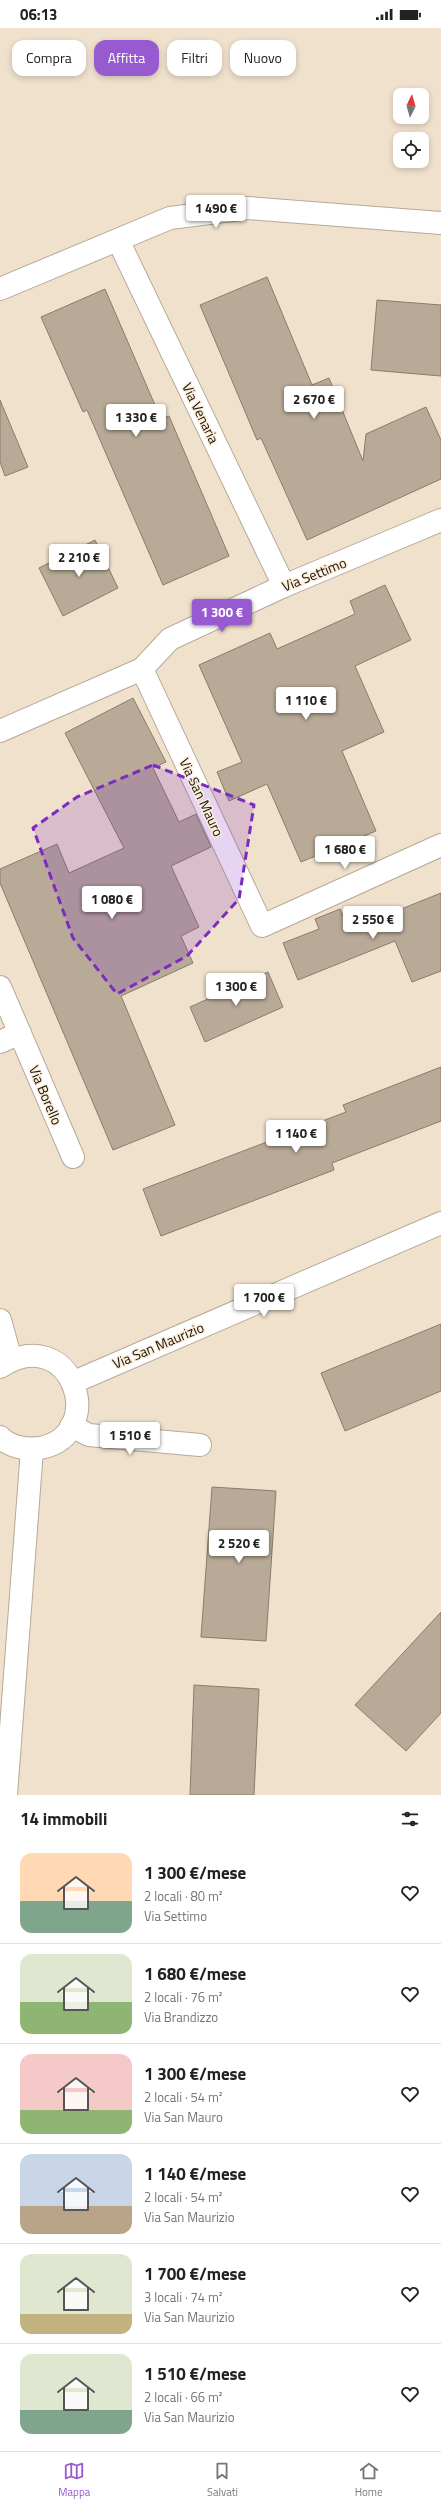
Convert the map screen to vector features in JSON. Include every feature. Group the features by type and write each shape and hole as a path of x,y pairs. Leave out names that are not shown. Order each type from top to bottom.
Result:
{"street":[{"path":"0,289 170,218 248,208 441,223"},
{"name":"Via Venaria","path":"118,240 284,586"},
{"name":"Via Settimo","path":"0,731 142,669 170,639 284,586 441,520"},
{"name":"Via San Mauro","path":"142,669 262,926 441,845"},
{"name":"Via Borello","path":"0,987 73,1157"},
{"path":"0,1042 20,1033"},
{"name":"Via San Maurizio","path":"74,1382 441,1223"},
{"path":"0,1320 5,1363 25,1355 40,1356 54,1361 66,1370 74,1382 78,1397 77,1412 71,1426 61,1438 47,1446 32,1449 16,1446 0,1437"},
{"path":"71,1426 89,1436 200,1445"},
{"path":"6,1795 32,1449"}],"highlighted area":[{"path":"153,765 254,805 239,899 187,956 117,994 73,938 33,828 77,797"}],"building":[{"path":"267,277 312,385 329,378 363,461 366,434 426,407 441,440 441,479 307,540 261,438 257,440 200,305"},
{"path":"105,289 161,419 169,416 229,556 163,585 87,410 83,412 41,317"},
{"path":"377,300 441,305 441,376 371,370"},
{"path":"0,400 28,467 5,476 0,462"},
{"path":"95,540 118,588 63,616 39,568"},
{"path":"385,585 411,640 355,666 384,732 342,751 376,831 301,862 267,784 229,801 217,772 242,762 199,665 270,633 277,649 355,614 350,601"},
{"path":"133,698 166,762 153,768 179,822 196,814 211,847 171,866 199,927 181,936 193,963 121,996 175,1125 113,1150 0,883 0,869 57,844 69,873 124,848 65,733"},
{"path":"441,893 441,971 412,982 395,941 298,980 283,943 319,929 315,919 340,909 349,930"},
{"path":"268,972 283,1007 205,1042 190,1007"},
{"path":"441,1067 441,1121 332,1163 334,1170 161,1236 143,1189 346,1112 343,1105"},
{"path":"441,1324 441,1391 345,1431 321,1373"},
{"path":"212,1487 276,1491 266,1641 201,1637"},
{"path":"441,1612 441,1713 406,1751 355,1705"},
{"path":"194,1685 259,1689 254,1795 190,1795"}]}
